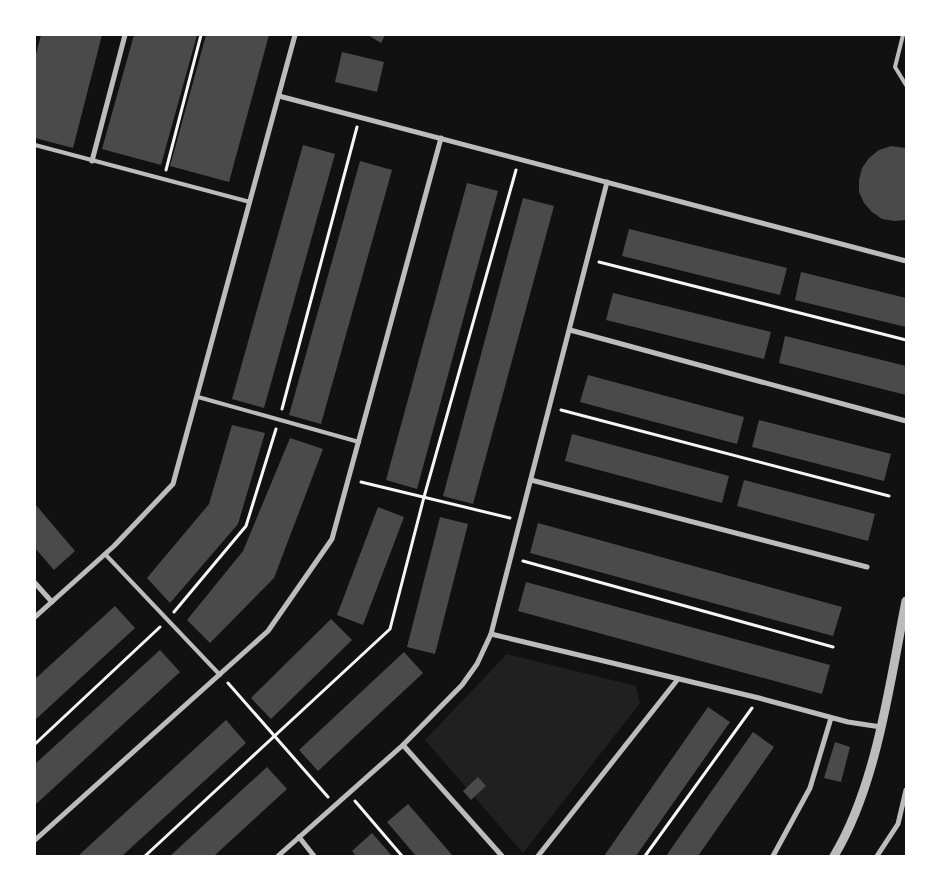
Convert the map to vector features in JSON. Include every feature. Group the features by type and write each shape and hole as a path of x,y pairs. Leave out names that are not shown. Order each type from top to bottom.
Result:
{"street":[{"path":"92,161 126,35"},
{"path":"35,617 105,554 173,484 295,35"},
{"path":"279,96 906,261"},
{"path":"35,840 268,631 332,539 441,138"},
{"path":"278,856 404,745 462,685 477,664 491,634 607,182"},
{"path":"570,330 906,421"},
{"path":"531,480 867,567"},
{"path":"35,583 52,602"},
{"path":"834,856 859,802 881,727 906,601"},
{"path":"491,634 759,698 831,718 881,727"},
{"path":"538,856 678,678"},
{"path":"773,856 810,788 831,718"},
{"path":"404,745 502,856"},
{"path":"877,856 898,824 906,790"},
{"path":"299,837 314,856"}],"lane":[{"path":"903,35 895,67 906,85"},
{"path":"35,146 250,202"},
{"path":"198,397 359,442"},
{"path":"105,554 220,675"}],"path":[{"path":"163,179 201,35"},
{"path":"35,744 167,620 246,526 279,420 359,117"},
{"path":"145,856 390,629 424,497 519,159"},
{"path":"587,259 906,340"},
{"path":"550,408 889,496"},
{"path":"349,479 520,521"},
{"path":"511,557 832,647"},
{"path":"220,675 335,804"},
{"path":"645,856 759,698"},
{"path":"348,793 402,856"}],"shaded area":[{"path":"507,654 636,686 640,703 523,853 425,740"}],"building":[{"path":"41,35 102,35 73,148 35,138 35,58"},
{"path":"134,35 197,35 161,165 102,149"},
{"path":"206,35 269,35 229,182 170,166"},
{"path":"368,35 385,35 381,43"},
{"path":"342,52 384,62 377,92 335,82"},
{"path":"303,145 335,154 264,408 232,399"},
{"path":"891,146 906,148 906,220 882,219 864,203 859,192 862,168 869,158 879,150"},
{"path":"360,161 392,170 321,424 289,415"},
{"path":"467,183 498,191 417,489 386,480"},
{"path":"523,198 554,206 473,504 443,496"},
{"path":"629,229 787,268 780,295 622,256"},
{"path":"801,272 906,298 906,327 795,300"},
{"path":"613,293 771,332 764,359 606,320"},
{"path":"785,336 906,366 906,395 779,363"},
{"path":"588,375 744,417 737,444 580,402"},
{"path":"759,420 891,454 884,481 752,447"},
{"path":"232,425 265,433 238,524 170,603 147,578 209,504"},
{"path":"572,434 729,476 722,503 565,461"},
{"path":"290,438 323,449 274,578 210,643 187,620 243,551"},
{"path":"744,480 875,514 868,541 737,506"},
{"path":"35,504 75,551 54,570 35,548"},
{"path":"378,507 404,517 363,625 337,615"},
{"path":"440,517 468,524 435,654 407,647"},
{"path":"538,523 842,607 833,636 530,553"},
{"path":"526,582 830,665 822,694 518,611"},
{"path":"115,606 135,628 35,720 35,679"},
{"path":"331,619 352,640 271,719 251,698"},
{"path":"160,650 180,672 35,805 35,764"},
{"path":"404,652 423,673 318,771 299,750"},
{"path":"708,707 730,722 636,856 604,856"},
{"path":"226,720 246,743 122,856 78,856"},
{"path":"753,732 774,747 698,856 666,856"},
{"path":"835,742 850,747 841,782 824,778"},
{"path":"267,767 287,789 214,856 170,856"},
{"path":"478,777 486,786 471,800 463,791"},
{"path":"408,804 453,856 416,856 387,822"},
{"path":"372,833 392,856 356,856 352,851"}]}
